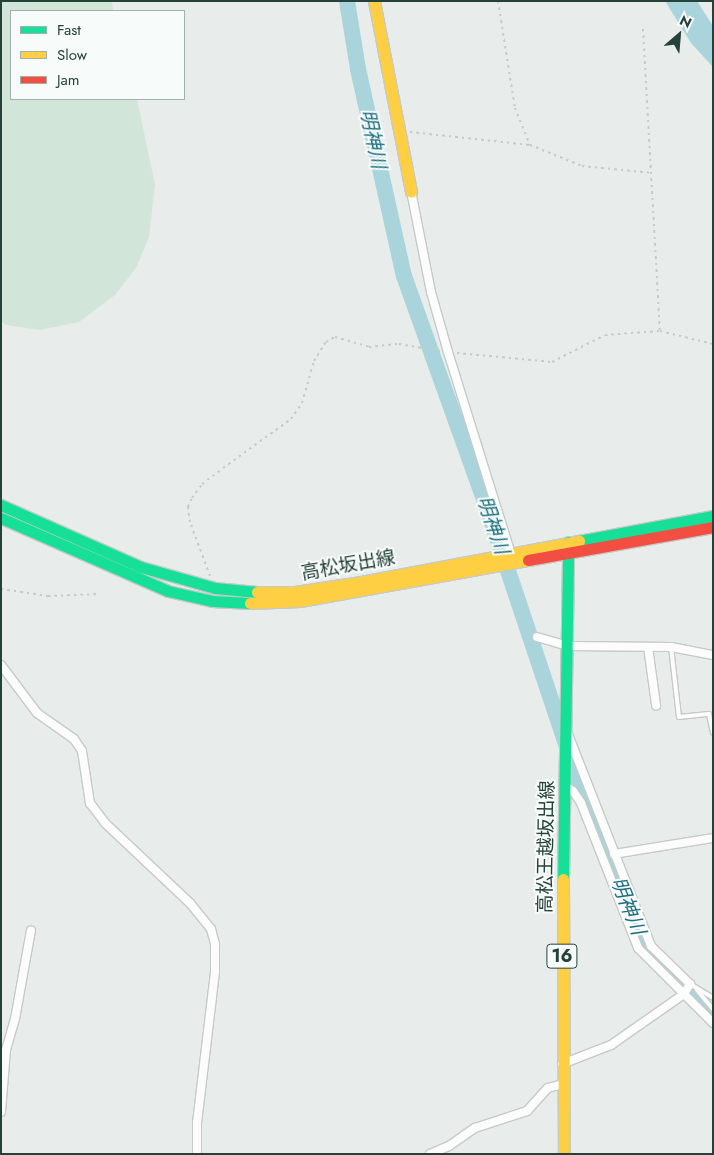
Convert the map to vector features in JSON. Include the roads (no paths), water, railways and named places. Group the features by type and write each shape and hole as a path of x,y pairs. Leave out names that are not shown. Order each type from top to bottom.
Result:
{"main road":[{"path":"374,1 411,191"},
{"name":"高松坂出線","path":"1,504 141,567 215,588 295,592 713,516"},
{"name":"高松坂出線","path":"1,518 136,579 168,591 212,601 300,601 510,565 713,527"},
{"name":"高松王越坂出線","path":"564,1154 562,1064 568,542"}],"street":[{"path":"411,191 429,283 510,565"},
{"path":"537,637 568,646 671,647 713,655"},
{"path":"646,698 656,701 648,647"},
{"path":"1,665 37,713 74,739 82,751 90,803 105,823 190,903 211,929 215,944 214,972 197,1123 197,1154"},
{"path":"562,1064 611,1046 684,994 690,984 651,946 566,730"},
{"path":"565,786 573,790 581,803 638,948 713,1023"},
{"path":"614,854 713,838"},
{"path":"1,1112 6,1050 14,1025 31,930"},
{"path":"430,1154 449,1146 475,1128 527,1111 548,1088 562,1084"}],"lane":[{"path":"671,647 679,717 709,714 713,733"},
{"path":"690,984 713,1009"},
{"path":"697,990 713,998"}],"water":[{"path":"665,1 697,1 713,26 713,67 691,43"}],"waterway":[{"name":"明神川","path":"347,1 358,69 404,276 487,508 577,777 640,939 652,956 713,1015"}]}
